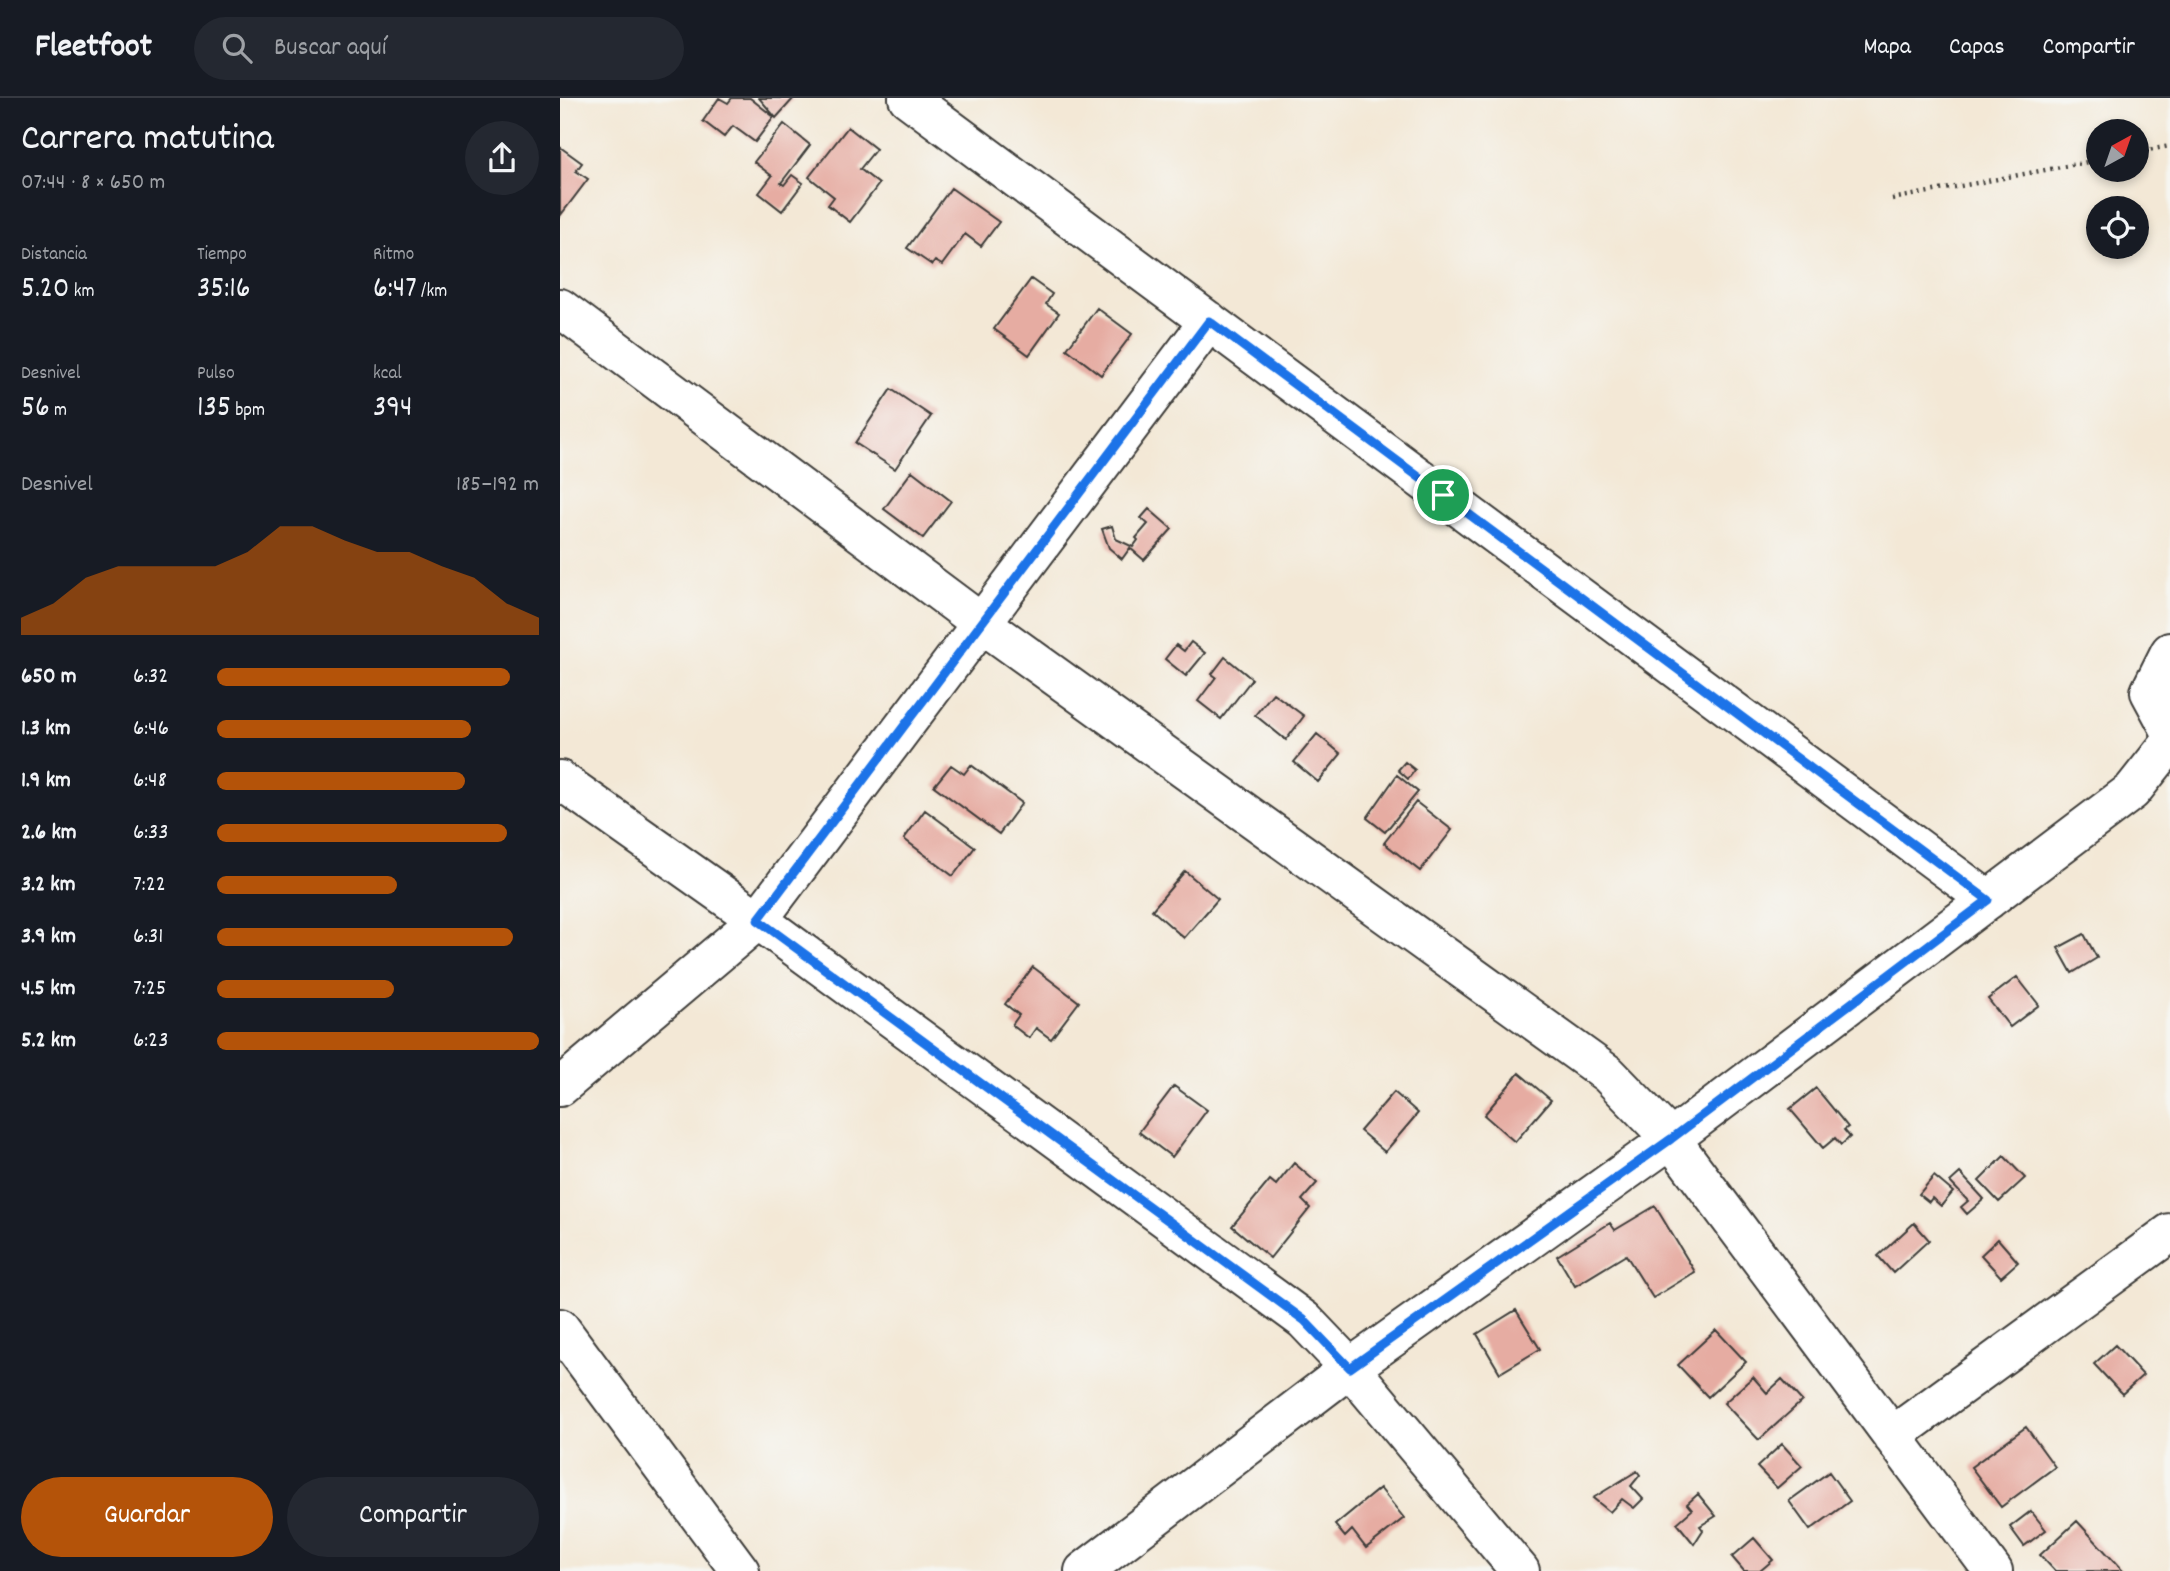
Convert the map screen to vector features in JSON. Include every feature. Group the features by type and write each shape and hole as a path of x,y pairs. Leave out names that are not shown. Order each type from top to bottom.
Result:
{"street":[{"path":"908,98 1988,900"},
{"path":"560,308 980,622 1608,1074 1671,1139 1993,1571"},
{"path":"560,1087 758,920 1209,321"},
{"path":"2170,652 2150,692 2170,729"},
{"path":"1084,1571 1350,1368 1671,1139 2132,791 2170,743"},
{"path":"560,780 758,920 1304,1320 1350,1368 1520,1571"},
{"path":"1892,1436 2170,1233"},
{"path":"560,1328 740,1571"}],"path":[{"path":"2149,150 2170,146"},
{"path":"1892,200 2086,162"}],"building":[{"path":"719,98 728,103 732,98 750,98 774,117 755,142 733,126 724,137 703,121"},
{"path":"759,98 794,98 776,118"},
{"path":"784,124 810,145 781,183 784,185 792,175 803,183 782,211 759,193 772,176 754,162"},
{"path":"848,127 876,149 860,169 879,184 850,222 828,205 834,197 809,177"},
{"path":"560,147 582,163 576,171 588,179 560,216"},
{"path":"951,188 999,222 981,246 965,234 942,265 935,261 932,265 907,248"},
{"path":"1031,279 1052,294 1046,304 1059,313 1029,355 994,329"},
{"path":"1097,308 1132,334 1101,375 1067,349"},
{"path":"891,389 931,416 895,469 855,443"},
{"path":"912,471 951,501 923,538 884,509"},
{"path":"1149,509 1172,529 1144,560 1130,548 1122,559 1109,548 1102,529 1112,526 1116,539 1133,547 1138,540 1136,538 1148,524 1141,518"},
{"path":"1191,642 1205,653 1186,676 1165,659 1176,645 1184,651"},
{"path":"1225,657 1252,679 1221,719 1198,701 1216,677 1212,674"},
{"path":"1273,693 1304,716 1286,740 1255,715"},
{"path":"1317,734 1341,754 1318,782 1294,762"},
{"path":"1405,762 1415,770 1408,779 1398,770"},
{"path":"951,765 964,774 971,765 1022,803 999,834 934,786"},
{"path":"1397,775 1418,792 1385,832 1367,818"},
{"path":"1416,802 1452,830 1420,871 1384,843"},
{"path":"925,810 975,847 953,876 904,839"},
{"path":"1185,871 1218,899 1184,938 1152,910"},
{"path":"2084,934 2097,958 2072,973 2058,948"},
{"path":"1033,967 1079,1002 1051,1039 1036,1028 1029,1038 1012,1025 1019,1015 1005,1004"},
{"path":"2017,977 2039,1005 2010,1027 1988,999"},
{"path":"1519,1073 1551,1100 1515,1142 1484,1115"},
{"path":"1174,1086 1207,1110 1172,1157 1139,1132"},
{"path":"1816,1088 1848,1127 1844,1130 1850,1137 1841,1145 1835,1138 1823,1148 1790,1109"},
{"path":"1394,1092 1418,1113 1385,1152 1360,1131"},
{"path":"2004,1156 2025,1178 1999,1202 1979,1181"},
{"path":"1294,1163 1317,1183 1302,1200 1310,1208 1270,1258 1232,1226 1270,1180 1276,1185"},
{"path":"1960,1173 1984,1199 1967,1214 1961,1207 1968,1201 1950,1182"},
{"path":"1934,1176 1953,1192 1941,1206 1932,1198 1929,1202 1919,1194"},
{"path":"1655,1206 1695,1272 1653,1298 1626,1255 1575,1286 1557,1256 1610,1223 1615,1230"},
{"path":"1914,1223 1929,1240 1893,1273 1878,1256"},
{"path":"1998,1239 2018,1262 2001,1277 1981,1255"},
{"path":"1516,1310 1540,1349 1500,1373 1477,1334"},
{"path":"1716,1330 1746,1362 1708,1397 1678,1365"},
{"path":"2115,1345 2143,1375 2122,1394 2094,1364"},
{"path":"1753,1377 1767,1393 1782,1379 1802,1401 1759,1440 1724,1403"},
{"path":"2026,1427 2055,1467 2001,1507 1971,1467"},
{"path":"1782,1444 1802,1466 1777,1488 1757,1467"},
{"path":"1637,1471 1640,1475 1631,1486 1643,1499 1634,1508 1622,1499 1610,1512 1593,1498"},
{"path":"1829,1472 1850,1501 1810,1530 1789,1501"},
{"path":"1380,1488 1404,1518 1366,1548 1352,1530 1345,1537 1335,1525"},
{"path":"1698,1494 1716,1516 1700,1526 1703,1530 1694,1544 1677,1523 1692,1510 1687,1504"},
{"path":"2031,1511 2046,1530 2024,1546 2010,1527"},
{"path":"2077,1521 2123,1571 2055,1571 2040,1555"},
{"path":"1754,1538 1773,1560 1760,1571 1744,1571 1732,1557"}],"route":[{"path":"1209,321 1443,495 1988,900 1671,1139 1350,1368 1304,1320 758,920 1209,321"}]}
